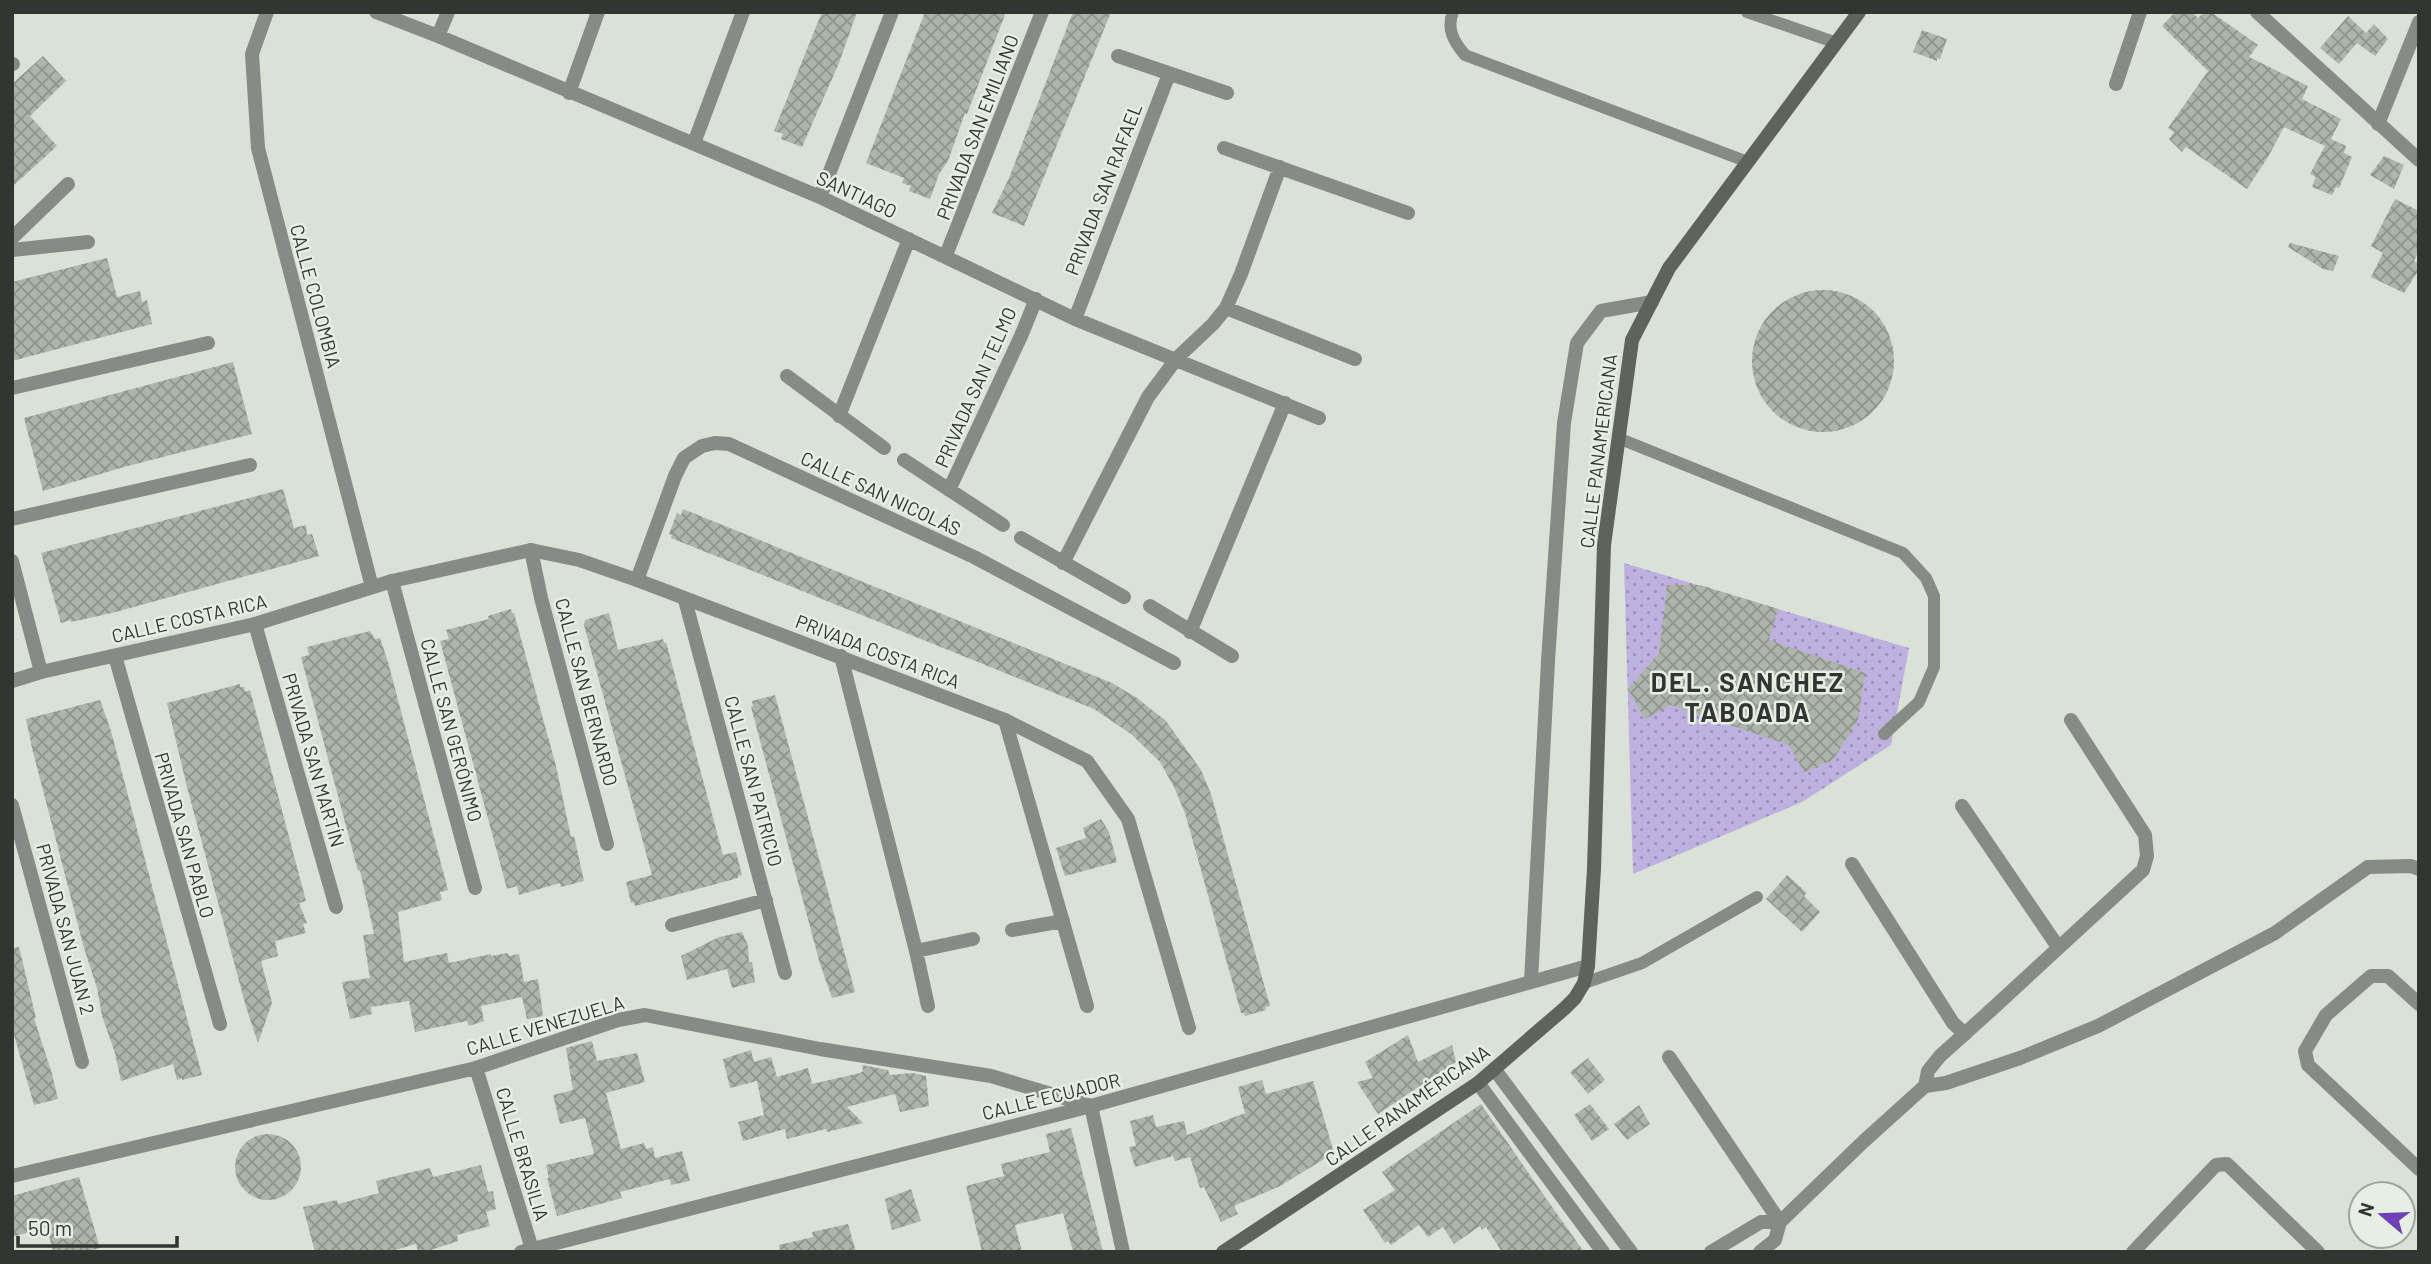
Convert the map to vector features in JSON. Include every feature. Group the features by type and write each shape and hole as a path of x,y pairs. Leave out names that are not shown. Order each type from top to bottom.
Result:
{"main road":[{"name":"CALLE PANAMERICANA","path":"1588,966 1594,869 1604,545 1632,340 1669,268 1859,12"},
{"name":"CALLE PANAMÉRICANA","path":"1223,1252 1495,1070 1575,998 1584,983 1588,966"}],"street":[{"name":"CALLE COLOMBIA","path":"267,12 251,54 258,148 372,587"},
{"name":"SANTIAGO","path":"376,12 820,197 1076,319 1319,418"},
{"path":"438,36 448,12"},
{"path":"569,93 598,12"},
{"path":"694,143 743,12"},
{"path":"820,197 892,12"},
{"name":"PRIVADA SAN EMILIANO","path":"946,255 1042,12"},
{"path":"2116,84 2140,12"},
{"path":"2256,12 2419,160"},
{"path":"2378,124 2419,22"},
{"path":"1118,56 1227,93"},
{"name":"PRIVADA SAN RAFAEL","path":"1076,319 1169,74"},
{"path":"1224,148 1409,213"},
{"path":"1063,563 1148,397 1177,358 1226,308 1280,167"},
{"path":"12,238 68,184"},
{"path":"839,416 909,239"},
{"path":"12,250 88,242"},
{"name":"PRIVADA SAN TELMO","path":"949,490 1036,299"},
{"path":"1531,981 1564,423 1577,343 1601,312 1652,302"},
{"path":"1226,308 1355,359"},
{"path":"12,387 208,343"},
{"path":"788,376 884,448"},
{"path":"1190,632 1285,403"},
{"name":"CALLE SAN NICOLÁS","path":"638,580 684,458 702,446 729,444 974,558 1174,663"},
{"path":"904,460 1003,525"},
{"path":"12,519 250,465"},
{"path":"1021,538 1124,597"},
{"name":"PRIVADA COSTA RICA","path":"372,587 531,550 579,560 841,656 1005,720 1087,761 1128,819 1189,1028"},
{"name":"CALLE SAN BERNARDO","path":"531,550 607,844"},
{"path":"12,561 41,672"},
{"name":"CALLE SAN GERÓNIMO","path":"393,581 475,888"},
{"name":"CALLE COSTA RICA","path":"12,681 41,672 255,624 372,587"},
{"name":"CALLE SAN PATRICIO","path":"685,600 785,972"},
{"path":"1150,606 1232,656"},
{"name":"PRIVADA SAN MARTÍN","path":"255,624 336,906"},
{"name":"PRIVADA SAN PABLO","path":"115,656 220,1024"},
{"path":"841,656 928,1006"},
{"path":"1005,720 1087,1006"},
{"path":"1925,1086 1928,1071 1940,1056 2143,870 2147,856 2145,835 2071,720"},
{"name":"PRIVADA SAN JUAN 2","path":"12,806 82,1062"},
{"path":"1962,806 2058,947"},
{"path":"1852,864 1953,1023 1965,1034"},
{"path":"1760,1252 1775,1240 1780,1222 1925,1086 1946,1083 2020,1058 2098,1026 2275,933 2368,867 2411,866 2419,869"},
{"path":"672,925 766,900"},
{"path":"1013,930 1063,921"},
{"path":"916,951 973,939"},
{"name":"CALLE ECUADOR","path":"529,1251 1091,1107 1588,966"},
{"path":"2419,1004 2388,976 2371,976 2326,1015 2305,1051 2308,1065 2419,1169"},
{"name":"CALLE VENEZUELA","path":"12,1176 476,1068 618,1020 645,1015 820,1049 991,1076 1091,1107"},
{"path":"1669,1057 1780,1222"},
{"name":"CALLE BRASILIA","path":"476,1068 529,1251"},
{"path":"1495,1070 1631,1252"},
{"path":"1478,1083 1603,1252"},
{"path":"1091,1107 1123,1252"},
{"path":"2133,1252 2216,1165 2227,1164 2318,1252"},
{"path":"1711,1252 1761,1222 1780,1222"}],"lane":[{"path":"1452,12 1449,21 1454,42 1465,55 1748,162"},
{"path":"1747,12 1837,43"},
{"path":"1618,438 1903,553 1926,578 1934,596 1934,667 1919,702 1884,734"},
{"path":"1584,983 1642,963 1757,897"}],"shaded area":[{"path":"1624,563 1909,648 1891,745 1802,802 1633,874"}],"building":[{"path":"822,12 857,12 839,63 802,147 781,139 783,134 774,131"},
{"path":"925,12 1006,12 948,161 939,174 930,199 909,191 911,186 902,183 904,178 866,163"},
{"path":"1073,12 1111,12 1024,226 992,213 1009,178"},
{"path":"2175,12 2192,12 2198,18 2204,12 2211,12 2258,45 2249,57 2308,86 2302,99 2341,119 2331,139 2346,146 2344,153 2352,157 2339,188 2336,187 2332,195 2312,187 2316,177 2310,174 2325,146 2284,127 2247,189 2186,147 2182,152 2169,139 2174,132 2168,128 2208,71 2162,26"},
{"path":"2348,16 2366,33 2374,24 2388,39 2375,56 2357,43 2339,64 2320,48"},
{"path":"1922,30 1947,39 1937,61 1913,52"},
{"path":"43,56 66,81 30,116 57,146 12,187 12,84"},
{"path":"2384,156 2404,165 2394,189 2370,175"},
{"path":"2395,199 2419,211 2419,250 2414,261 2419,264 2419,270 2404,293 2371,277 2383,253 2371,246"},
{"path":"2290,243 2339,256 2333,271 2323,269 2288,247"},
{"path":"107,258 117,297 140,291 142,302 147,300 152,324 12,361 12,282"},
{"path":"1823,290 1850,295 1873,311 1889,334 1894,361 1889,388 1873,411 1850,427 1823,432 1796,427 1773,411 1757,388 1752,361 1757,334 1773,311 1796,295"},
{"path":"233,362 252,434 43,491 24,418"},
{"path":"283,489 294,528 306,525 307,535 312,534 319,556 112,613 61,623 41,553"},
{"path":"683,509 1112,683 1137,698 1166,721 1201,770 1211,794 1270,1006 1265,1007 1266,1010 1245,1016 1241,1013 1185,813 1160,762 1131,734 1094,709 671,538 672,535 669,534 677,513 681,515"},
{"path":"1667,585 1700,585 1778,609 1769,640 1865,673 1858,720 1833,760 1804,772 1789,745 1671,705 1645,719 1628,689 1659,653"},
{"path":"511,609 556,766 571,837 574,836 584,881 561,887 560,883 519,895 517,886 507,889 440,641 449,639 446,630 489,619 488,616"},
{"path":"609,613 618,650 663,639 664,643 666,642 723,855 736,852 742,875 738,878 635,906 634,902 631,903 626,882 652,875 584,625 585,620"},
{"path":"370,631 375,639 380,638 388,662 448,890 440,892 442,900 398,912 404,962 447,953 449,963 491,954 519,954 524,982 538,979 543,1016 527,1019 522,997 481,1006 484,1021 469,1026 467,1021 415,1032 409,1001 371,1007 372,1014 350,1019 342,982 370,978 363,935 374,934 360,870 358,871 301,657 309,655 307,647"},
{"path":"240,684 245,692 250,690 306,901 299,903 307,923 303,924 306,933 275,941 278,956 261,961 272,1003 258,1043 187,787 167,703"},
{"path":"775,695 855,992 832,998 820,964 751,707 752,701"},
{"path":"100,700 111,731 202,1075 182,1080 177,1080 173,1064 121,1081 32,748 26,719"},
{"path":"1101,819 1109,832 1117,862 1065,876 1056,848 1086,838 1083,828"},
{"path":"1787,875 1807,893 1804,896 1820,912 1802,932 1766,899"},
{"path":"742,932 748,946 755,982 732,988 727,969 687,980 681,956 719,937"},
{"path":"19,947 34,1018 58,1099 34,1105 12,1028 12,948"},
{"path":"1408,1035 1418,1062 1452,1045 1456,1062 1378,1114 1357,1082 1373,1078 1365,1062"},
{"path":"592,1041 597,1061 637,1053 645,1082 606,1093 621,1149 644,1143 646,1149 653,1147 655,1158 682,1151 690,1181 671,1185 670,1179 620,1192 622,1198 557,1216 546,1165 594,1154 585,1118 560,1124 553,1095 573,1090 566,1048"},
{"path":"751,1050 754,1062 771,1057 777,1077 808,1068 812,1084 860,1073 863,1071 862,1065 888,1070 890,1075 912,1073 926,1076 929,1106 900,1112 895,1094 847,1107 863,1123 787,1139 785,1129 743,1141 738,1122 764,1115 757,1081 730,1088 723,1059"},
{"path":"1588,1058 1605,1080 1588,1094 1570,1072"},
{"path":"1262,1080 1266,1094 1313,1081 1334,1153 1280,1186 1234,1206 1238,1214 1221,1222 1204,1187 1200,1188 1190,1157 1175,1161 1173,1156 1135,1167 1129,1147 1136,1146 1130,1121 1153,1115 1156,1127 1184,1121 1187,1135 1245,1113 1238,1087"},
{"path":"1481,1104 1584,1252 1502,1252 1486,1227 1482,1230 1480,1226 1454,1244 1443,1227 1428,1237 1419,1225 1391,1245 1388,1241 1385,1243 1363,1210 1395,1190 1382,1172"},
{"path":"1590,1104 1609,1129 1592,1141 1574,1115"},
{"path":"1639,1105 1650,1124 1627,1140 1614,1124"},
{"path":"1071,1128 1103,1252 1073,1252 1063,1213 1015,1225 1022,1252 982,1252 966,1186 1004,1176 1001,1164 1050,1152 1046,1134"},
{"path":"268,1134 281,1137 291,1144 298,1154 301,1167 298,1180 291,1190 281,1197 268,1200 255,1197 245,1190 238,1180 235,1167 238,1154 245,1144 255,1137"},
{"path":"481,1165 488,1192 493,1191 496,1209 486,1212 490,1226 457,1235 458,1241 425,1252 418,1252 416,1244 388,1252 315,1252 303,1207 337,1200 338,1204 379,1193 376,1181 404,1174 430,1168 433,1177"},
{"path":"79,1177 100,1248 85,1252 53,1252 47,1227 12,1237 12,1196"},
{"path":"911,1189 921,1221 892,1230 885,1199"},
{"path":"848,1224 856,1252 780,1252 779,1245 813,1237 812,1232"}],"district":[{"name":"DEL. SANCHEZ TABOADA","path":"1748,696"}]}
